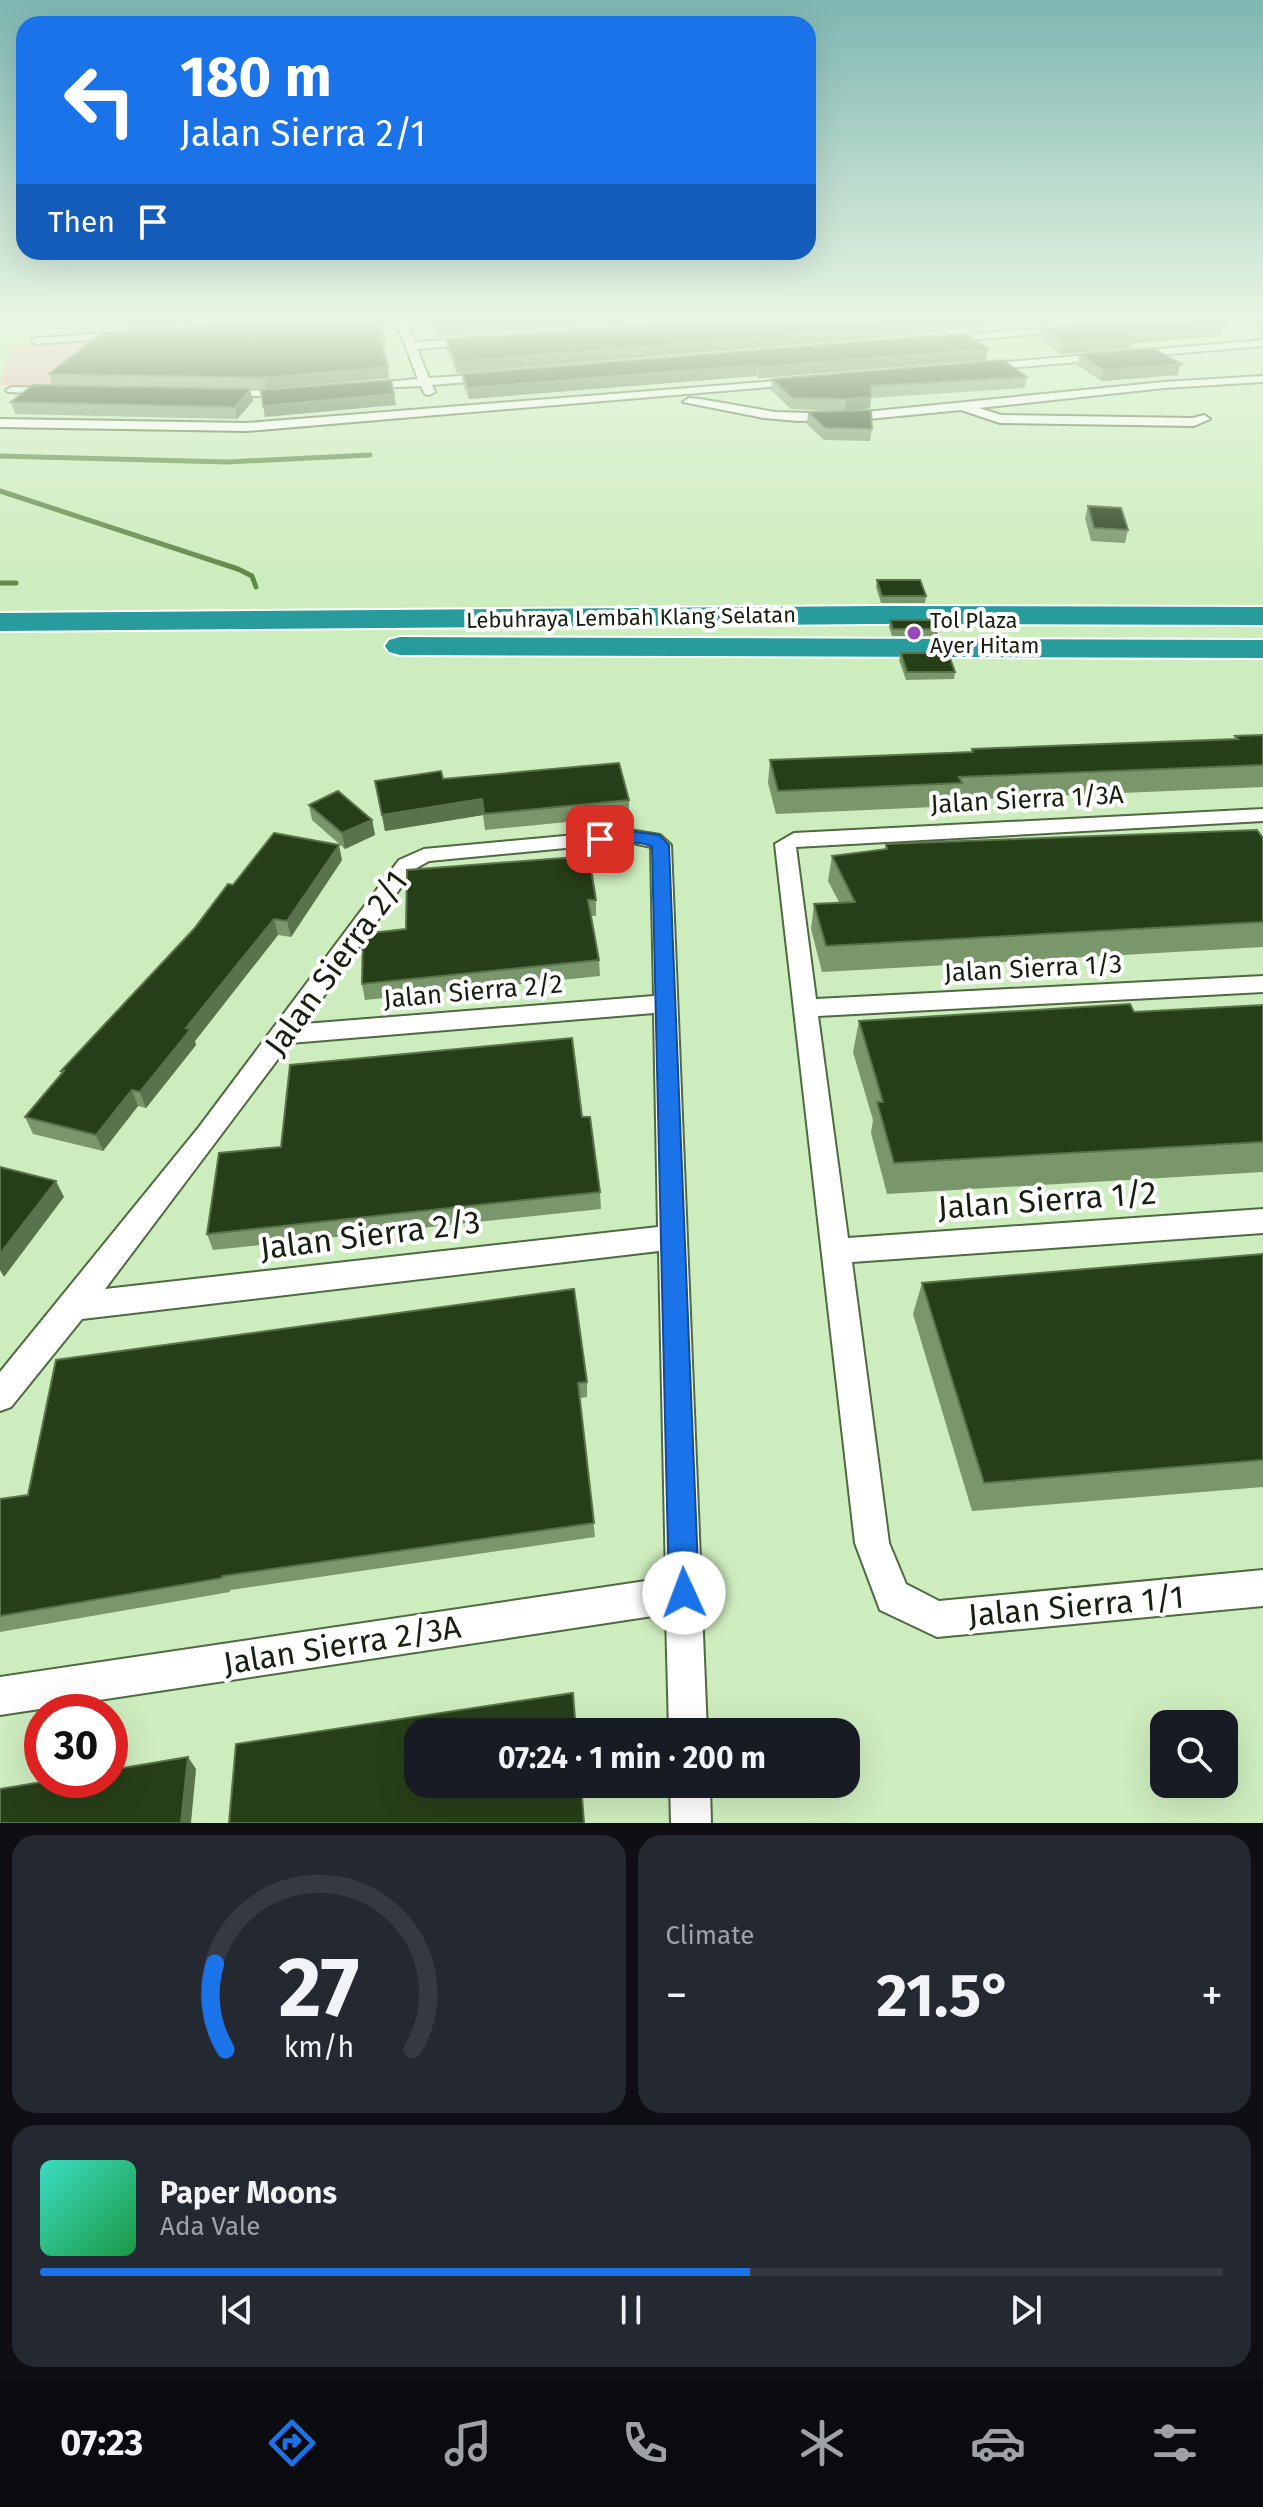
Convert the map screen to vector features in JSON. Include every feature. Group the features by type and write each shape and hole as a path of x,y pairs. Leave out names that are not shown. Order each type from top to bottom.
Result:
{"highway":[{"name":"Lebuhraya Lembah Klang Selatan","path":"0,622 907,614 1263,616"},
{"name":"Lebuhraya Lembah Klang Selatan","path":"0,643 1263,649"}],"street":[{"path":"0,423 247,427 525,404"},
{"path":"717,404 787,417 982,404"},
{"path":"962,406 1000,419 1194,422 1204,419"},
{"name":"Jalan Sierra 1/3A","path":"805,1008 785,844 794,839 1263,815"},
{"name":"Jalan Sierra 2/1","path":"0,1396 76,1306 285,1034 406,865 424,855 629,836 653,839 661,845 688,1718"},
{"name":"Jalan Sierra 1/3","path":"805,1008 1263,984"},
{"name":"Jalan Sierra 2/2","path":"285,1034 666,1004"},
{"path":"805,1008 836,1251"},
{"name":"Jalan Sierra 1/2","path":"836,1251 1263,1221"},
{"name":"Jalan Sierra 2/3","path":"76,1306 673,1237"},
{"name":"Jalan Sierra 1/1","path":"836,1251 872,1543 893,1597 937,1619 1263,1588"},
{"name":"Jalan Sierra 2/3A","path":"0,1696 684,1593"},
{"path":"690,1798 691,1823"}],"building":[{"path":"104,404 237,404 235,407"},
{"path":"871,410 872,429 825,428 808,412"},
{"path":"1088,506 1121,508 1128,530 1094,528"},
{"path":"877,580 920,580 926,596 882,596"},
{"path":"890,620 935,620 938,629 893,629"},
{"path":"901,653 948,653 955,672 907,672"},
{"path":"1263,735 1263,765 959,777 962,783 778,791 770,760 1238,739 1235,736"},
{"path":"619,763 629,800 484,814 482,799 382,815 375,781 441,771 443,779"},
{"path":"338,791 372,820 342,833 309,805"},
{"path":"1257,830 1263,838 1263,922 826,946 814,904 855,902 832,856 887,849 886,844"},
{"path":"274,833 339,845 287,921 274,919 186,1028 191,1029 140,1092 132,1090 96,1135 25,1117 64,1071 61,1071 194,929 228,884 233,885"},
{"path":"589,856 596,900 588,900 599,960 362,984 363,934 406,929 407,870"},
{"path":"1130,1004 1134,1012 1263,1005 1263,1142 894,1163 877,1102 883,1102 859,1021"},
{"path":"572,1038 582,1117 590,1117 600,1192 207,1234 219,1153 281,1147 290,1065"},
{"path":"0,1167 56,1181 0,1254"},
{"path":"1263,1254 1263,1460 984,1483 922,1283"},
{"path":"574,1289 587,1382 578,1383 594,1523 222,1576 0,1616 0,1499 28,1495 56,1360"},
{"path":"573,1693 575,1718 408,1718"},
{"path":"404,1719 404,1798 582,1798 584,1823 229,1823 236,1744"},
{"path":"188,1757 181,1823 0,1823 0,1789 24,1785 24,1798 128,1798 128,1767"}],"waterway":[{"path":"0,456 227,462 370,455"},
{"path":"0,491 238,569 252,576 256,587"},
{"path":"0,583 16,583"}],"place":[{"name":"Tol Plaza Ayer Hitam","path":"914,633"}],"route":[{"path":"600,839 629,836 653,839 661,845 684,1593"}]}
